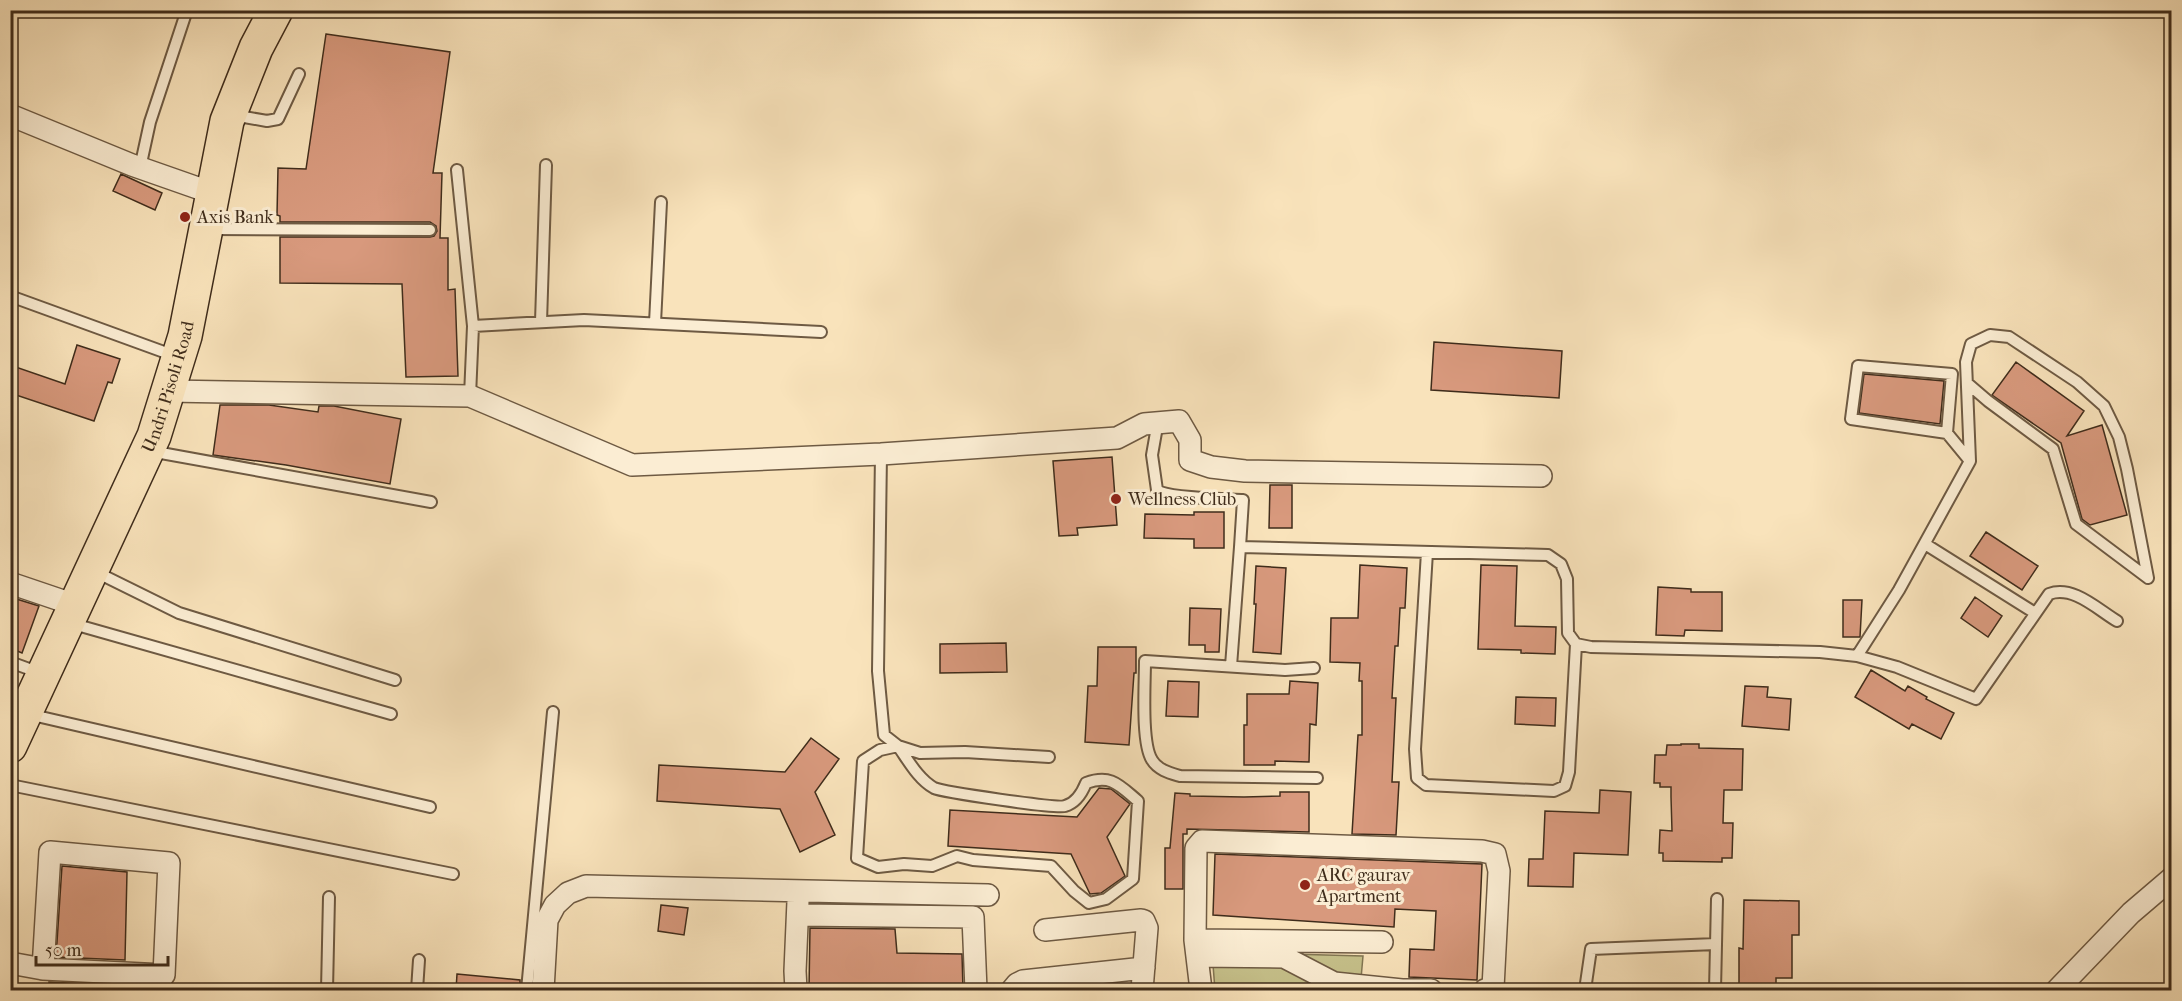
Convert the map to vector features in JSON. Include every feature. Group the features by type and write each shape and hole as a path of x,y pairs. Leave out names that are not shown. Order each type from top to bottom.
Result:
{"highway":[{"name":"Undri Pisoli Road","path":"10,746 154,436 184,336 230,114 256,48 276,10"}],"street":[{"path":"10,115 140,168 212,194"},
{"path":"168,391 471,396 632,465 881,454 1117,438 1144,424 1179,421 1190,440 1190,460 1211,467 1245,471 1541,476"},
{"path":"10,583 71,614"},
{"path":"1201,990 1196,948 1196,848 1202,841 1482,851 1495,854 1498,871 1493,988 1485,990"},
{"path":"10,963 43,969 164,975 169,863 50,852 43,969"},
{"path":"2057,990 2131,914 2172,879"},
{"path":"543,990 547,920 555,906 568,893 586,886 988,895"},
{"path":"796,890 798,915 796,990"},
{"path":"798,915 973,917 976,990"},
{"path":"1045,930 1144,921 1147,928 1142,990"},
{"path":"1196,948 1382,942"},
{"path":"1196,948 1284,957 1334,983 1402,990 1431,990"},
{"path":"1012,990 1023,981 1144,968"}],"lane":[{"path":"140,168 150,122 187,10"},
{"path":"230,114 267,121 278,119 299,74"},
{"path":"541,322 546,165"},
{"path":"457,170 473,326 471,396"},
{"path":"655,323 661,201"},
{"path":"205,229 430,230"},
{"path":"10,296 178,357"},
{"path":"473,326 584,320 821,332"},
{"path":"1857,656 1899,590 1970,461 1966,362 1971,344 1990,336 2009,337 2077,382 2104,406 2119,437 2148,578 2076,524 2053,449 1967,383"},
{"path":"1947,433 1952,374 1858,366 1851,419 1947,433 1970,461"},
{"path":"1158,422 1152,455 1157,490 1161,494 1243,500 1231,666"},
{"path":"147,451 431,502"},
{"path":"881,454 878,671 885,735 898,746 917,773 934,788 1061,808 1068,806 1081,794 1086,783 1099,778 1116,782 1138,801 1133,879 1106,899 1089,903 1074,891 1051,866 973,860 957,856 932,866 904,864 878,867 857,858 863,761 880,750 898,746 921,753 965,752 1049,757"},
{"path":"1925,544 2035,613"},
{"path":"1240,547 1548,555 1561,564 1567,579 1568,633 1576,644 1569,772 1566,786 1554,791 1426,785 1417,778 1415,749 1426,552"},
{"path":"91,570 179,613 395,681"},
{"path":"1576,644 1592,647 1820,652 1857,656 1897,667 1976,699 2049,594 2057,591 2077,596 2117,621"},
{"path":"71,614 391,714"},
{"path":"1314,668 1285,670 1145,661 1145,741 1152,761 1164,771 1180,776 1317,778"},
{"path":"10,662 43,675"},
{"path":"527,990 553,712"},
{"path":"25,713 430,807"},
{"path":"10,785 453,874"},
{"path":"327,990 329,897"},
{"path":"1715,990 1717,899"},
{"path":"1585,990 1591,949 1716,944"},
{"path":"417,990 419,960"}],"shaded area":[{"path":"1212,952 1363,956 1360,990 1215,990"}],"building":[{"path":"326,34 450,52 433,173 442,173 440,238 448,238 448,290 455,289 458,376 406,377 402,284 280,283 280,237 430,237 434,236 437,231 436,226 430,222 280,222 280,216 277,215 278,168 306,169"},
{"path":"121,174 162,193 155,210 113,191"},
{"path":"1434,342 1562,351 1559,398 1431,390"},
{"path":"77,345 120,359 112,383 108,382 94,421 10,393 10,365 65,384"},
{"path":"2016,362 2084,411 2067,436 2102,425 2127,515 2090,525 2082,519 2061,443 1992,395"},
{"path":"1864,374 1944,381 1940,424 1859,413"},
{"path":"220,405 269,405 318,412 319,406 334,406 401,419 390,484 286,465 213,455"},
{"path":"1112,457 1117,525 1077,528 1078,535 1059,536 1053,461"},
{"path":"1270,485 1292,485 1292,528 1269,528"},
{"path":"1194,512 1224,512 1224,548 1194,548 1194,539 1144,538 1145,514 1194,515"},
{"path":"1986,532 2038,566 2022,590 1970,556"},
{"path":"1360,565 1407,568 1405,608 1400,608 1398,646 1395,646 1392,698 1396,698 1392,782 1399,782 1396,835 1352,834 1358,735 1362,735 1362,681 1359,681 1360,663 1330,662 1331,618 1358,618"},
{"path":"1481,565 1517,566 1515,626 1556,627 1555,654 1478,649"},
{"path":"1256,566 1286,568 1281,654 1253,652"},
{"path":"1658,587 1691,589 1691,592 1722,592 1722,631 1685,630 1684,636 1656,635"},
{"path":"10,597 39,606 22,653 10,648"},
{"path":"1975,597 2002,616 1988,637 1961,618"},
{"path":"1843,600 1862,600 1860,637 1843,637"},
{"path":"1190,608 1221,609 1219,652 1205,652 1205,645 1189,645"},
{"path":"1006,643 1007,672 940,673 940,644"},
{"path":"1098,647 1136,647 1136,673 1134,673 1129,745 1085,742 1088,686 1097,686"},
{"path":"1871,670 1905,691 1908,686 1927,697 1926,699 1954,713 1941,739 1912,724 1909,729 1855,697"},
{"path":"1168,681 1199,682 1198,717 1166,716"},
{"path":"1290,681 1318,683 1316,725 1310,724 1309,762 1275,761 1275,765 1244,765 1247,694 1289,694"},
{"path":"1745,686 1768,687 1767,697 1791,699 1789,730 1742,726"},
{"path":"1516,697 1556,698 1555,726 1515,724"},
{"path":"811,738 839,759 815,792 835,835 800,852 780,809 657,801 659,765 785,772"},
{"path":"1699,744 1699,748 1743,749 1742,790 1724,790 1723,823 1733,823 1732,858 1722,858 1722,862 1663,861 1663,853 1659,853 1660,830 1672,831 1671,787 1660,787 1660,783 1654,783 1655,755 1666,755 1667,745"},
{"path":"1099,788 1111,789 1130,804 1107,837 1125,876 1101,893 1090,894 1071,854 948,846 950,810 1077,817"},
{"path":"1600,790 1631,792 1628,855 1574,853 1573,887 1528,886 1529,859 1543,859 1545,811 1599,813"},
{"path":"1280,792 1309,792 1309,832 1187,829 1187,834 1183,834 1183,889 1165,889 1165,848 1170,848 1175,793 1190,794 1190,796 1244,797 1280,796"},
{"path":"1215,854 1482,864 1477,980 1409,977 1410,949 1434,950 1436,911 1395,909 1394,927 1213,915"},
{"path":"62,866 127,872 125,960 56,957"},
{"path":"1744,900 1799,901 1799,935 1792,935 1792,978 1776,978 1776,990 1739,990 1739,948 1743,949"},
{"path":"661,905 688,908 684,935 658,931"},
{"path":"810,928 895,929 897,953 962,954 963,990 901,990 902,986 809,990"},
{"path":"457,974 520,980 520,990 456,990"},
{"path":"49,982 124,986 124,990 49,990"}],"place":[{"name":"Axis Bank","path":"185,217"},
{"name":"Wellness Club","path":"1116,499"},
{"name":"ARC gaurav Apartment","path":"1305,885"}]}
